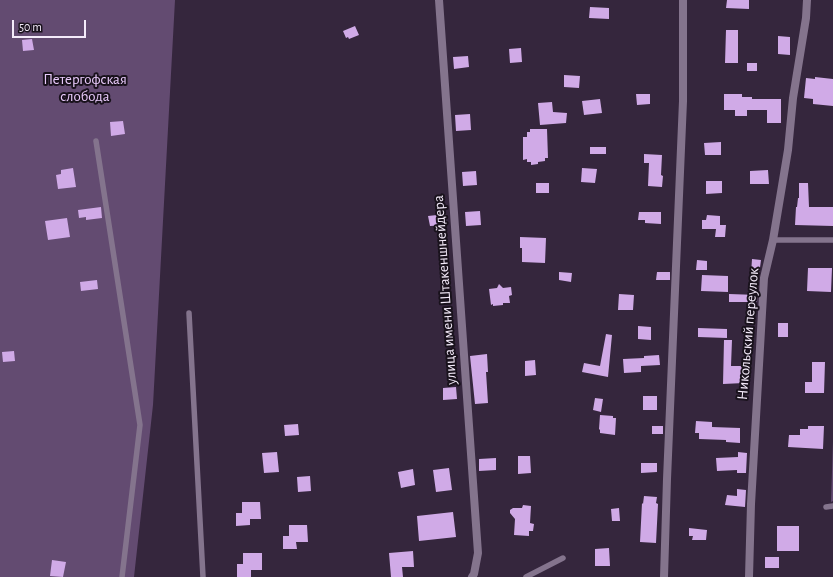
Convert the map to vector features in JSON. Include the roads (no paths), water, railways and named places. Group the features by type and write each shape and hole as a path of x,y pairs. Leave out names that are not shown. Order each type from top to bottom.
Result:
{"street":[{"name":"улица имени Штакеншнейдера","path":"439,0 478,553 474,574 472,577"},
{"path":"664,577 683,101 683,0"},
{"name":"Никольский переулок","path":"749,577 751,504 764,278 773,240 788,150 793,98 806,18 806,0"}],"lane":[{"path":"96,141 140,425 122,577"},
{"path":"773,240 833,240"},
{"path":"189,314 203,577"},
{"path":"826,506 833,506"},
{"path":"526,577 563,558"}],"park label":[{"name":"Петергофская слобода","path":"85,88"}]}
